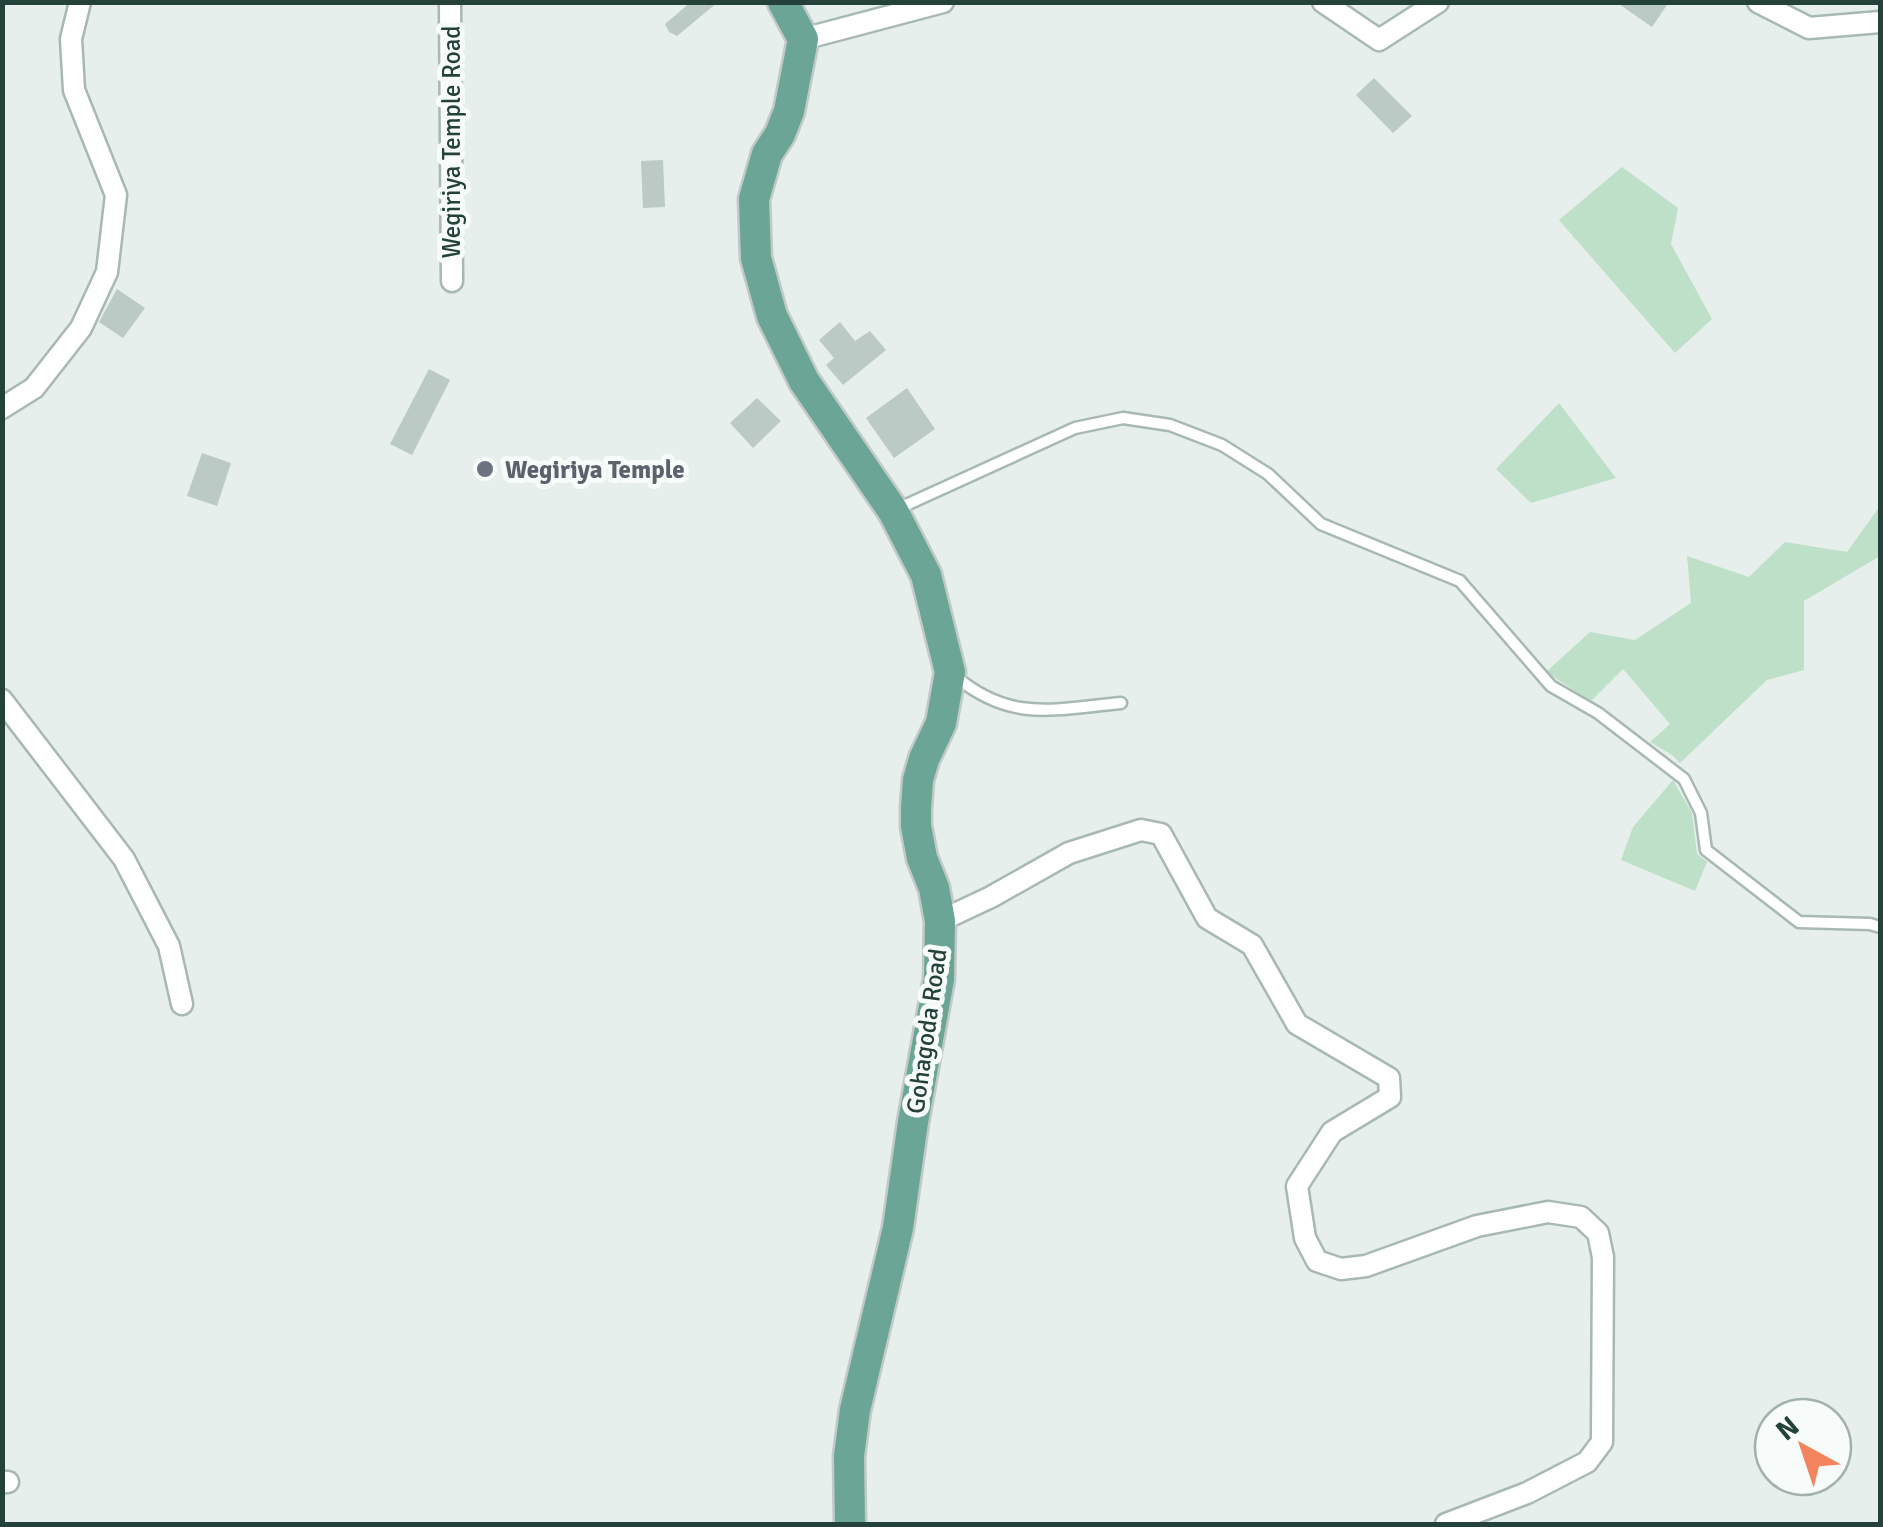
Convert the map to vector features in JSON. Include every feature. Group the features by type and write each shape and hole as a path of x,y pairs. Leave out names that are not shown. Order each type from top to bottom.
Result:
{"main road":[{"path":"784,2 803,39"},
{"name":"Gohagoda Road","path":"803,39 789,111 767,154 754,199 756,258 772,316 804,381 893,511 926,575 950,672 941,722 918,780 916,808 919,842 940,921 939,979 898,1228 855,1410 849,1456 850,1524"}],"street":[{"path":"2,408 34,388 81,328 106,272 116,195 74,90 71,38 80,2"},
{"name":"Wegiriya Temple Road","path":"450,2 452,282"},
{"path":"803,39 942,2"},
{"path":"1324,2 1379,40 1438,2"},
{"path":"1758,2 1808,28 1880,22"},
{"path":"2,700 124,859 168,946 182,1004"},
{"path":"940,921 1069,853 1141,830 1161,834 1207,918 1252,945 1296,1024 1389,1078 1390,1097 1332,1132 1297,1186 1305,1238 1317,1261 1341,1268 1366,1266 1477,1226 1548,1212 1581,1216 1598,1233 1602,1257 1602,1442 1588,1462 1527,1493 1446,1524"}],"lane":[{"path":"893,511 1075,428 1123,418 1170,425 1222,445 1268,474 1321,524 1460,581 1551,686 1598,713 1684,779 1702,813 1706,850 1799,922 1880,927"},
{"path":"950,672 991,701 1030,710 1121,703"}],"green space":[{"path":"1622,167 1678,208 1671,244 1712,319 1675,353 1559,220"},
{"path":"1559,403 1616,478 1531,503 1496,469"},
{"path":"1880,506 1880,556 1804,601 1804,670 1767,680 1680,763 1650,742 1670,724 1623,669 1591,701 1546,672 1590,632 1635,640 1691,603 1687,556 1749,577 1785,542 1847,552"},
{"path":"1673,780 1692,813 1697,854 1707,862 1695,891 1621,860 1633,827"}],"building":[{"path":"691,2 718,2 677,36 669,32 665,24"},
{"path":"1616,2 1669,2 1652,27"},
{"path":"1374,78 1412,116 1393,133 1356,95"},
{"path":"663,160 665,207 643,208 641,161"},
{"path":"117,289 145,308 123,338 99,322"},
{"path":"840,322 855,341 870,331 886,350 843,385 826,365 834,358 819,340"},
{"path":"429,369 450,380 412,455 390,444"},
{"path":"907,388 935,429 894,458 866,418"},
{"path":"757,398 781,421 753,448 730,423"},
{"path":"202,453 231,463 217,506 187,496"}],"place":[{"name":"Wegiriya Temple","path":"485,469"}]}
